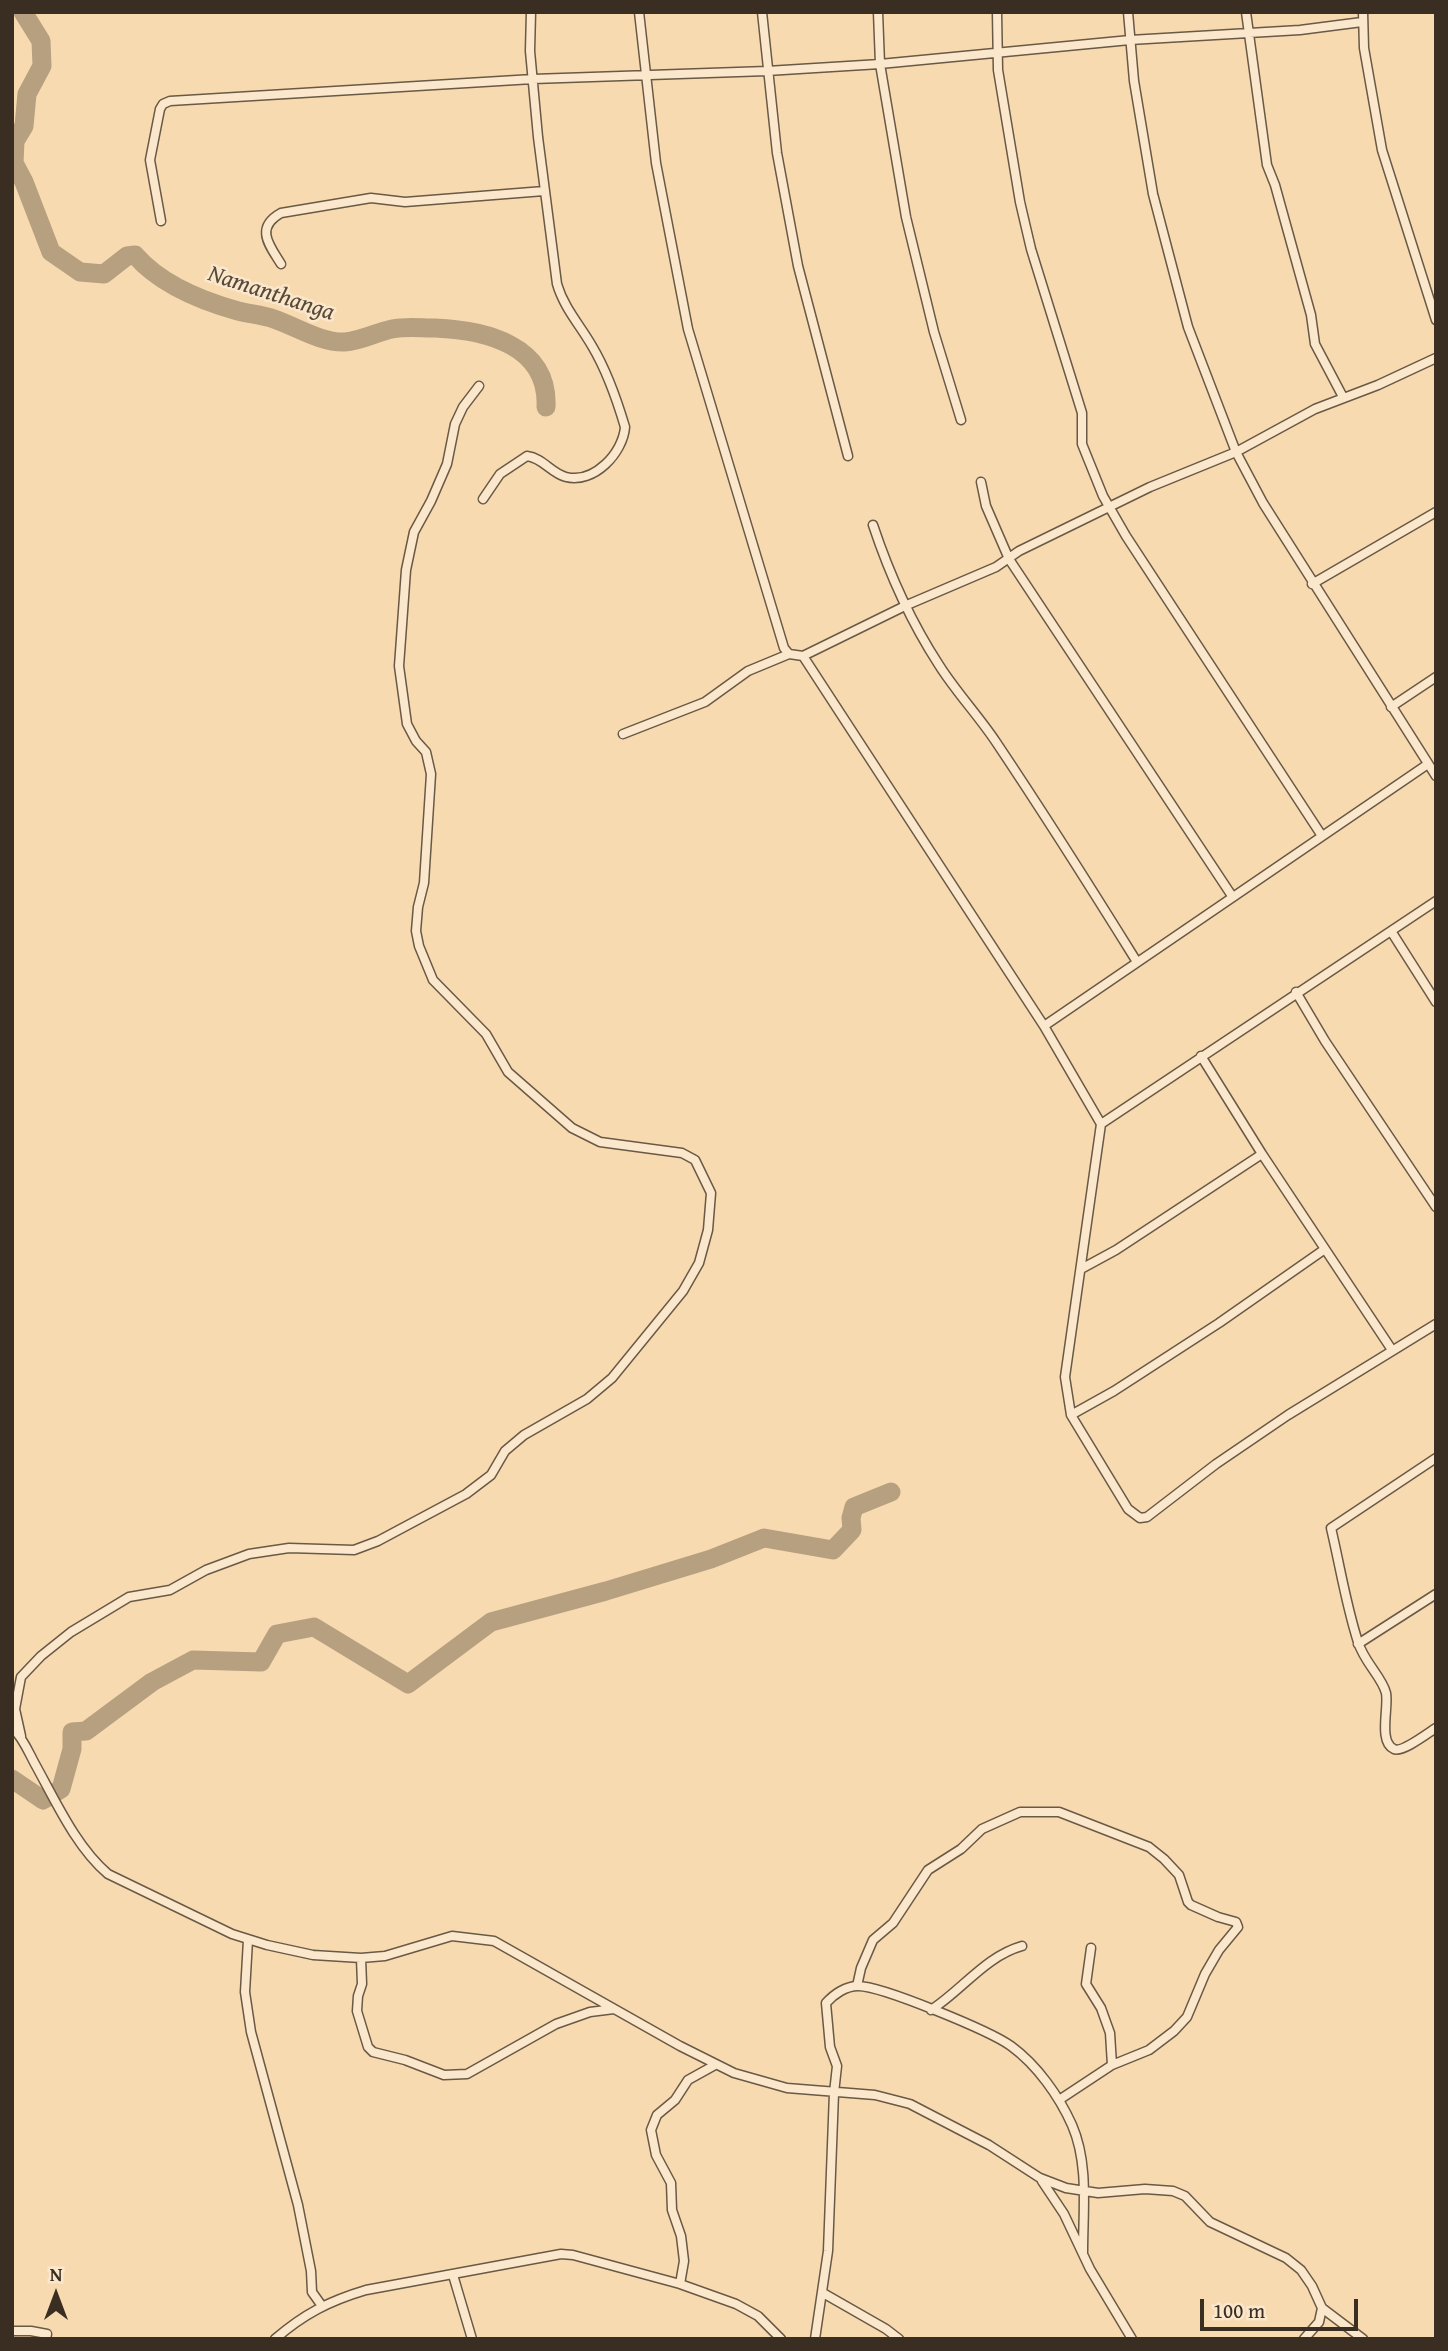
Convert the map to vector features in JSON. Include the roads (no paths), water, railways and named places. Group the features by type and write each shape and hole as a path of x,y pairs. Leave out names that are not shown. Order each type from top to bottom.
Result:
{"street":[{"path":"483,499 500,474 527,456 539,459 567,477 584,477 612,457 625,436 617,401 597,355 568,311 559,292 551,254 544,191 533,79 531,12"},
{"path":"639,12 656,163 688,329 784,649 789,654"},
{"path":"762,12 777,153 798,266 848,456"},
{"path":"878,12 880,64 917,265 961,420"},
{"path":"997,12 998,52 1018,188 1031,248 1082,413 1082,444 1110,508 1322,836"},
{"path":"1128,12 1134,81 1153,194 1188,327 1236,452 1312,584 1436,776"},
{"path":"1245,12 1270,175 1311,315 1315,344 1343,397"},
{"path":"161,221 150,160 160,109 170,101 533,79 767,71 880,64 1130,40 1300,30 1362,17 1364,48 1382,150 1436,320"},
{"path":"281,264 266,239 271,219 281,214 371,198 405,202 544,191"},
{"path":"623,734 705,702 748,671 789,654 803,656 996,567 1019,551 1150,487 1236,452 1305,414 1436,358"},
{"path":"479,386 463,407 455,424 447,464 414,531 406,570 399,666 407,724 426,752 431,774 424,883 416,931 419,946 433,980 486,1034 508,1072 572,1128 600,1142 682,1153 695,1160 711,1193 708,1230 699,1263 683,1291 612,1378 587,1399 524,1435 505,1451 491,1475 466,1494 379,1541 354,1550 289,1548 249,1554 206,1570 170,1590 129,1597 71,1632 41,1656 21,1677 15,1709 21,1736 56,1805 90,1856 108,1874 177,1909 248,1940 313,1955 361,1958 398,1953 452,1936 481,1938 504,1945 715,2065 769,2084 834,2093 875,2095 910,2104 989,2145 1040,2178 1083,2192 1156,2189 1185,2196 1210,2222 1274,2251 1293,2264 1312,2286 1322,2308 1363,2339"},
{"path":"981,482 986,506 1009,559 1232,896"},
{"path":"1312,584 1436,512"},
{"path":"873,525 886,564 939,665 987,729 1044,814 1137,962"},
{"path":"803,656 1044,1026 1101,1124 1065,1377 1071,1415 1128,1509 1140,1518 1147,1517 1216,1464 1288,1415 1436,1324"},
{"path":"1391,707 1436,677"},
{"path":"1044,1026 1427,764"},
{"path":"1101,1124 1436,901"},
{"path":"1391,931 1436,1002"},
{"path":"1296,992 1325,1041 1436,1208"},
{"path":"1200,1056 1392,1350"},
{"path":"1081,1269 1116,1250 1262,1154"},
{"path":"1071,1415 1219,1323 1325,1249"},
{"path":"1436,1458 1331,1528 1358,1644 1386,1695 1385,1734 1389,1745 1393,1749 1401,1750 1436,1728"},
{"path":"1358,1644 1436,1594"},
{"path":"12,1727 21,1736"},
{"path":"857,1986 861,1968 873,1940 893,1923 928,1870 961,1849 982,1829 1020,1812 1059,1812 1149,1847 1179,1875 1191,1905 1238,1924 1237,1930 1219,1950 1205,1974 1187,2017 1174,2031 1149,2050 1112,2065 1059,2100"},
{"path":"248,1940 245,1992 251,2032 294,2185 311,2271 312,2292 322,2306"},
{"path":"931,2010 953,1996 982,1968 1022,1946"},
{"path":"1091,1948 1086,1984 1101,2008 1110,2033 1112,2065"},
{"path":"361,1958 362,1984 357,2011 368,2048 444,2075 467,2074 556,2024 590,2012 614,2009"},
{"path":"815,2339 828,2251 837,2066 830,2048 826,2003 842,1990 857,1986 878,1990 974,2026 1010,2045 1036,2071 1059,2100 1080,2147 1083,2252"},
{"path":"680,2284 684,2262 681,2236 672,2210 671,2183 653,2147 651,2130 657,2115 675,2100 688,2080 715,2065"},
{"path":"1040,2178 1056,2201 1090,2269 1132,2339"},
{"path":"275,2339 302,2316 322,2306 377,2287 561,2254 680,2284 748,2309 781,2339"},
{"path":"453,2275 472,2339"},
{"path":"823,2293 899,2339"},
{"path":"1304,2339 1319,2322 1322,2308"},
{"path":"12,2332 47,2334 46,2339"}],"waterway":[{"name":"Namanthanga","path":"23,12 41,41 42,66 27,94 24,126 15,141 14,163 51,252 80,272 104,274 127,256 135,255 157,275 196,297 274,319 336,342 408,327 474,332 510,345 525,355 537,369 544,386 546,407"},
{"path":"12,1779 43,1800 61,1789 72,1749 72,1732 86,1731 152,1682 193,1660 261,1662 277,1634 314,1627 408,1684 491,1622 711,1559 764,1538 833,1550 852,1530 854,1507 891,1492"}]}
